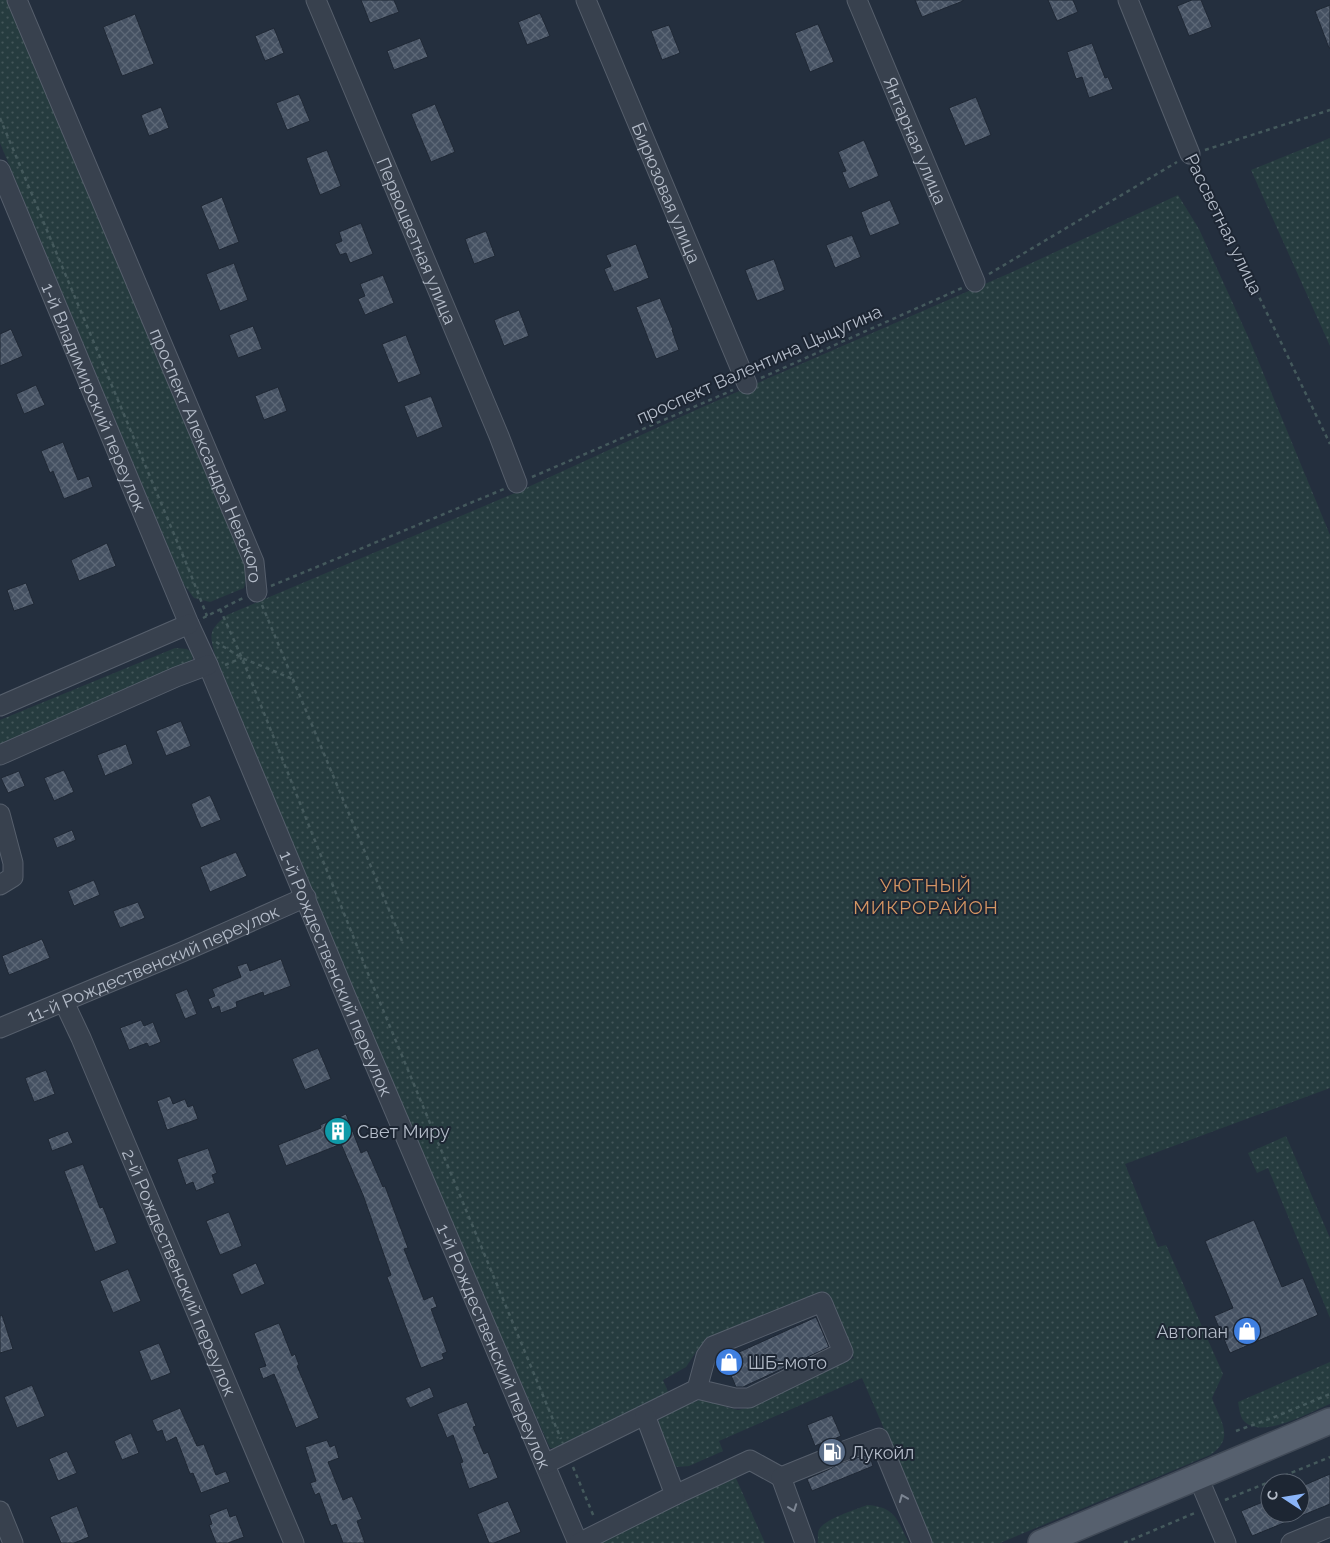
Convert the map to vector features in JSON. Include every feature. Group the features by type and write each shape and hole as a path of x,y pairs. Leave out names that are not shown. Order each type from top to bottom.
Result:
{"main road":[{"path":"1041,1543 1330,1422"}],"street":[{"name":"проспект Александра Невского","path":"17,0 254,562 257,592"},
{"name":"Первоцветная улица","path":"316,0 517,483"},
{"name":"Бирюзовая улица","path":"586,0 747,384"},
{"name":"Янтарная улица","path":"858,0 975,282"},
{"name":"Рассветная улица","path":"1128,0 1190,154"},
{"name":"1-й Владимирский переулок","path":"0,170 189,624"},
{"name":"1-й Рождественский переулок","path":"189,624 579,1543"},
{"path":"0,706 189,624"},
{"path":"0,755 167,681 208,665"},
{"path":"0,814 13,863 13,877 0,885"},
{"name":"11-й Рождественский переулок","path":"0,1028 306,897"},
{"name":"2-й Рождественский переулок","path":"64,1002 81,1038 294,1543"},
{"path":"545,1464 697,1388 735,1398 749,1398 843,1352 822,1302 713,1346 706,1356 697,1388"},
{"path":"645,1415 675,1494"},
{"path":"781,1477 878,1438 922,1543"},
{"path":"579,1543 675,1494 750,1460 781,1477 806,1543"},
{"path":"1198,1477 1226,1543"},
{"path":"0,1511 14,1543"},
{"path":"1292,1543 1330,1527"}],"path":[{"name":"проспект Валентина Цыцугина","path":"189,624 257,592 747,384 975,282 1190,154 1330,110"},
{"path":"0,118 207,616"},
{"name":"Рассветная улица","path":"1190,154 1330,444"},
{"name":"проспект Александра Невского","path":"257,592 402,941"},
{"path":"220,609 242,658 369,976 601,1532"},
{"path":"189,624 242,658 293,679"},
{"path":"1236,1431 1330,1394"},
{"path":"1124,1543 1330,1457"}],"green space":[{"path":"0,0 9,0 248,569 244,588 210,602 194,598 184,585 0,143"},
{"path":"1330,138 1330,346 1251,170"},
{"path":"1178,195 1199,229 1250,341 1330,535 1330,1088 1125,1164 1158,1247 1166,1245 1223,1374 1212,1398 1224,1429 1222,1442 1218,1449 1210,1455 1000,1543 931,1543 909,1496 912,1493 862,1378 719,1441 723,1451 689,1466 677,1467 670,1460 657,1423 665,1413 702,1399 715,1400 726,1407 738,1410 751,1407 854,1358 823,1291 711,1340 698,1349 686,1367 663,1380 669,1394 560,1448 550,1448 484,1299 385,1066 215,655 211,637 214,628 227,615 515,493 698,409 1010,273"},
{"path":"175,648 187,649 194,654 191,662 0,748 0,720"},
{"path":"1286,1136 1330,1238 1330,1318 1268,1168 1257,1173 1248,1153"},
{"path":"1330,1362 1330,1404 1298,1418 1273,1426 1251,1426 1243,1420 1238,1402"},
{"path":"734,1474 765,1543 599,1543"},
{"path":"867,1505 885,1509 895,1516 909,1543 818,1543 818,1531 824,1524"}],"building":[{"path":"361,0 394,0 399,12 370,23"},
{"path":"915,0 963,0 963,1 922,17"},
{"path":"1048,0 1073,0 1078,12 1057,21"},
{"path":"1192,0 1201,0 1212,27 1189,36 1177,6"},
{"path":"1330,5 1330,48 1329,48 1315,11"},
{"path":"540,13 550,36 527,45 518,22"},
{"path":"135,14 154,64 122,76 103,27"},
{"path":"818,24 834,62 810,72 795,33"},
{"path":"669,25 680,53 662,60 651,31"},
{"path":"274,28 284,53 265,61 255,36"},
{"path":"420,38 428,57 394,70 387,51"},
{"path":"1092,43 1105,78 1108,77 1113,89 1089,98 1082,77 1076,79 1067,52"},
{"path":"299,94 310,121 287,130 276,103"},
{"path":"976,97 991,135 965,146 949,108"},
{"path":"435,104 455,152 431,162 411,114"},
{"path":"161,107 169,128 149,136 141,115"},
{"path":"864,140 879,176 849,189 842,172 846,171 838,152"},
{"path":"327,150 341,186 320,195 306,158"},
{"path":"222,197 239,242 219,250 201,206"},
{"path":"890,200 900,224 870,236 861,212"},
{"path":"361,223 373,254 350,263 346,253 340,255 335,244 342,241 339,232"},
{"path":"486,231 495,256 474,264 465,239"},
{"path":"852,235 861,257 835,268 826,245"},
{"path":"636,244 649,278 614,292 604,269 611,266 606,255"},
{"path":"774,259 785,290 757,301 745,270"},
{"path":"234,263 248,300 220,311 206,274"},
{"path":"383,275 394,303 365,315 358,299 365,296 360,284"},
{"path":"660,298 679,350 656,359 636,307"},
{"path":"519,310 529,336 504,346 494,320"},
{"path":"253,326 262,349 238,358 229,335"},
{"path":"11,329 23,356 0,366 0,334"},
{"path":"406,335 421,374 398,383 382,344"},
{"path":"36,385 45,405 24,414 16,394"},
{"path":"278,387 287,411 264,420 255,396"},
{"path":"431,396 443,427 417,438 404,406"},
{"path":"63,442 78,480 89,476 93,487 64,499 53,471 50,473 41,451"},
{"path":"107,543 116,566 79,581 71,560"},
{"path":"26,583 34,604 14,611 7,590"},
{"path":"181,721 191,746 166,756 156,731"},
{"path":"126,744 133,764 105,776 97,755"},
{"path":"64,770 74,792 54,801 44,778"},
{"path":"19,771 25,786 8,793 1,778"},
{"path":"210,795 221,820 201,828 191,804"},
{"path":"72,830 76,840 57,848 53,838"},
{"path":"236,852 247,876 210,892 200,867"},
{"path":"94,880 100,895 74,906 68,891"},
{"path":"138,902 145,918 120,928 113,911"},
{"path":"42,939 50,958 9,975 2,956"},
{"path":"281,959 291,986 264,996 263,992 236,1002 237,1007 221,1013 219,1006 212,1009 208,999 215,996 212,989 241,977 237,966 247,963 250,971"},
{"path":"187,989 197,1014 185,1019 175,994"},
{"path":"141,1020 144,1026 153,1022 161,1042 149,1047 147,1043 129,1050 120,1028"},
{"path":"318,1048 331,1079 305,1090 292,1059"},
{"path":"46,1070 55,1094 34,1102 25,1078"},
{"path":"170,1096 173,1104 185,1099 188,1107 193,1105 198,1119 167,1130 157,1101"},
{"path":"346,1114 361,1153 367,1150 383,1187 385,1186 408,1248 404,1249 424,1300 433,1296 437,1307 431,1309 447,1352 442,1354 444,1359 421,1368 387,1277 391,1275 363,1195 341,1144 286,1166 278,1145 321,1128 320,1125"},
{"path":"68,1131 73,1143 52,1151 48,1139"},
{"path":"208,1148 217,1173 212,1175 215,1183 196,1191 193,1182 186,1185 177,1159"},
{"path":"83,1164 100,1208 103,1207 117,1243 95,1252 64,1171"},
{"path":"229,1212 242,1246 220,1255 206,1221"},
{"path":"1254,1220 1282,1287 1303,1278 1318,1315 1230,1353 1214,1316 1233,1308 1205,1241"},
{"path":"256,1263 265,1284 241,1295 232,1274"},
{"path":"128,1269 141,1301 113,1313 100,1281"},
{"path":"2,1315 13,1349 0,1353 0,1316"},
{"path":"816,1317 829,1347 743,1387 736,1387 724,1359"},
{"path":"279,1323 292,1356 295,1354 299,1365 297,1366 319,1418 296,1428 274,1374 263,1379 259,1368 266,1366 254,1333"},
{"path":"159,1343 171,1373 151,1381 139,1351"},
{"path":"32,1385 45,1416 17,1428 4,1397"},
{"path":"430,1387 434,1397 410,1408 405,1398"},
{"path":"467,1402 476,1426 473,1427 484,1454 488,1452 498,1478 469,1489 460,1463 463,1462 453,1435 447,1438 437,1414"},
{"path":"180,1408 197,1446 204,1444 216,1475 226,1471 230,1482 201,1493 193,1473 190,1474 176,1437 166,1442 162,1430 157,1432 152,1420"},
{"path":"832,1415 841,1436 834,1439 835,1443 830,1447 824,1448 822,1443 815,1446 807,1425"},
{"path":"131,1433 139,1453 122,1460 114,1441"},
{"path":"327,1440 330,1447 335,1445 339,1458 328,1462 343,1500 352,1496 362,1519 357,1521 365,1543 343,1543 336,1524 331,1526 319,1493 315,1495 310,1483 316,1481 305,1447"},
{"path":"67,1451 77,1473 58,1481 49,1459"},
{"path":"869,1454 873,1466 812,1491 807,1479 837,1464"},
{"path":"1330,1474 1330,1504 1310,1512 1310,1483"},
{"path":"508,1501 521,1532 494,1543 489,1543 477,1514"},
{"path":"1260,1503 1260,1523 1284,1523 1252,1536 1241,1511"},
{"path":"77,1506 89,1537 74,1543 61,1543 50,1517"},
{"path":"227,1508 230,1517 236,1515 244,1537 228,1543 216,1543 209,1525 212,1524 209,1515"}],"place":[{"name":"Свет Миру","path":"338,1131"},
{"name":"Автопан","path":"1247,1331"},
{"name":"ШБ-мото","path":"729,1362"},
{"name":"Лукойл","path":"832,1452"}],"district":[{"name":"УЮТНЫЙ МИКРОРАЙОН","path":"926,896"}]}
